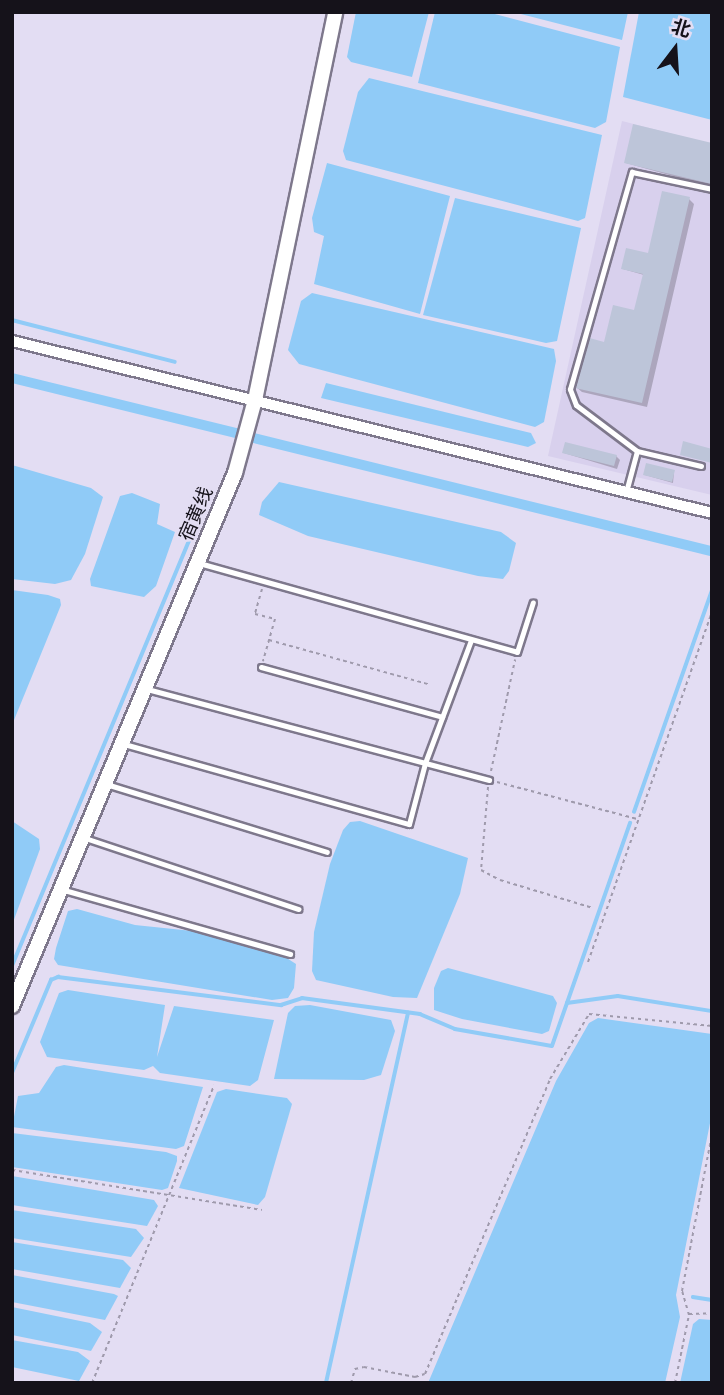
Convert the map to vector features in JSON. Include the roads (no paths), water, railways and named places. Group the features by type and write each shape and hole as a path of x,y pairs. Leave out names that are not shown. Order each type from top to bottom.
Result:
{"main road":[{"name":"宿黄线","path":"12,1006 234,473 255,400 335,12"}],"street":[{"path":"12,341 712,513"}],"lane":[{"path":"701,466 637,451 571,399 587,320 608,268 632,172 712,188"},
{"path":"626,492 637,451"},
{"path":"196,562 517,652 533,601"},
{"path":"121,743 409,824 425,763 471,639"},
{"path":"261,667 442,717"},
{"path":"144,688 489,780"},
{"path":"104,783 327,852"},
{"path":"82,837 299,909"},
{"path":"61,889 290,954"}],"water":[{"path":"356,12 429,12 412,77 351,62 347,57"},
{"path":"435,12 487,12 620,47 606,122 595,128 418,83"},
{"path":"513,12 628,12 622,40"},
{"path":"639,12 712,12 712,120 623,97"},
{"path":"369,78 602,135 585,218 578,221 346,160 343,151 358,92"},
{"path":"327,163 450,196 420,314 314,284 324,236 314,232 312,218"},
{"path":"455,198 581,228 557,341 546,343 423,315"},
{"path":"312,293 554,349 556,361 544,422 535,427 299,364 288,350 301,301"},
{"path":"326,383 531,433 536,443 528,447 321,398"},
{"path":"12,465 91,488 103,497 85,554 71,580 55,584 12,579"},
{"path":"279,482 501,532 516,543 509,571 503,579 478,576 308,536 259,515 262,502"},
{"path":"132,493 160,504 157,524 175,532 156,586 144,597 91,586 90,579 120,496"},
{"path":"12,590 48,595 60,599 61,605 12,725"},
{"path":"12,821 39,839 40,849 12,925"},
{"path":"360,821 468,858 460,894 417,998 393,997 316,980 312,971 314,932 330,864 343,830 350,822"},
{"path":"77,909 135,925 202,932 282,955 296,964 294,988 288,998 272,1000 58,965 54,959 56,948 68,911"},
{"path":"448,968 553,996 557,1003 549,1031 542,1034 462,1019 434,1010 434,988 441,971"},
{"path":"68,990 165,1005 157,1057 174,1006 274,1020 258,1080 250,1086 160,1073 153,1066 144,1070 47,1057 40,1042 59,993"},
{"path":"310,1005 391,1020 395,1031 381,1075 364,1080 274,1079 288,1013 295,1006"},
{"path":"598,1018 712,1034 712,1113 676,1295 680,1317 665,1383 428,1383 556,1081 589,1023"},
{"path":"64,1065 203,1087 184,1146 176,1149 12,1127 18,1096 39,1093 56,1067"},
{"path":"226,1089 287,1098 292,1104 265,1197 258,1205 179,1188 217,1092"},
{"path":"12,1133 166,1152 177,1156 177,1161 168,1188 162,1190 12,1167"},
{"path":"12,1176 154,1200 158,1206 147,1226 12,1205"},
{"path":"12,1210 136,1229 144,1238 131,1257 12,1238"},
{"path":"12,1242 123,1260 131,1268 120,1288 12,1269"},
{"path":"12,1275 118,1296 105,1320 12,1302"},
{"path":"12,1307 90,1323 102,1332 91,1351 12,1335"},
{"path":"699,1319 712,1320 712,1383 680,1383 693,1324"},
{"path":"12,1340 78,1352 90,1361 79,1381 12,1367"}],"waterway":[{"path":"12,320 175,362"},
{"path":"12,378 236,433"},
{"path":"254,438 712,551"},
{"path":"12,966 192,533"},
{"path":"634,812 712,590"},
{"path":"12,1073 51,980 58,977 281,1005 302,998 420,1014 455,1029 552,1046 630,823"},
{"path":"567,1003 618,996 712,1011"},
{"path":"326,1383 408,1013"},
{"path":"693,1297 712,1300"}]}
